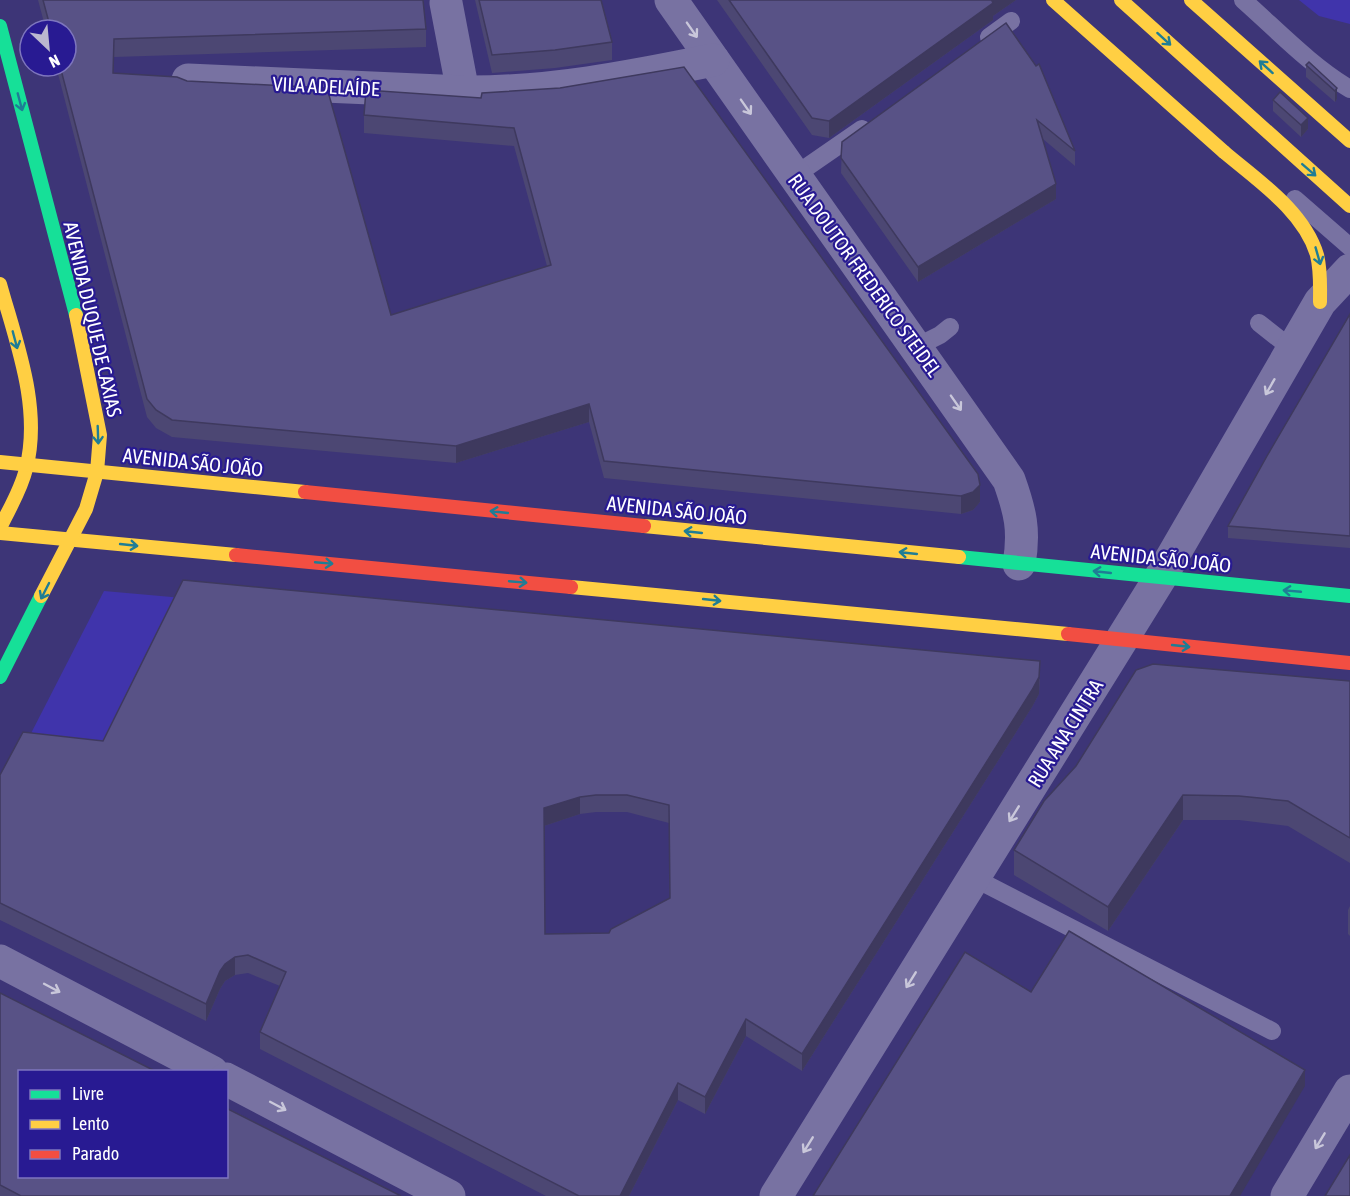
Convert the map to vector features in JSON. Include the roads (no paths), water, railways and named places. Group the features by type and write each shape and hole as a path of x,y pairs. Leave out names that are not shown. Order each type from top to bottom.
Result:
{"main road":[{"path":"1051,0 1284,205 1303,226 1315,246 1321,268 1320,302"},
{"path":"1120,0 1350,206"},
{"path":"1191,0 1350,141"},
{"name":"AVENIDA DUQUE DE CAXIAS","path":"0,26 81,337 99,435 97,472 86,508 0,677"},
{"path":"0,284 29,398 30,432 27,465 0,528"},
{"name":"AVENIDA SÃO JOÃO","path":"0,462 1350,596"},
{"path":"0,533 1350,663"}],"street":[{"name":"RUA DOUTOR FREDERICO STEIDEL","path":"671,0 1009,480 1021,518 1022,547 1019,564"},
{"path":"446,3 463,92"},
{"name":"VILA ADELAÍDE","path":"188,80 508,92 551,89 713,60"},
{"name":"RUA ANA CINTRA","path":"776,1196 1160,578 1320,302 1350,270"},
{"path":"0,961 210,1070"},
{"path":"228,1080 449,1196"},
{"path":"1287,1196 1350,1091"}],"lane":[{"path":"1051,0 1350,246"},
{"path":"1243,0 1302,53 1350,89"},
{"path":"975,47 1011,21"},
{"path":"794,176 876,119"},
{"path":"1312,213 1350,206"},
{"path":"1259,323 1292,349"},
{"path":"916,347 950,327"},
{"path":"975,878 1272,1031"}]}
